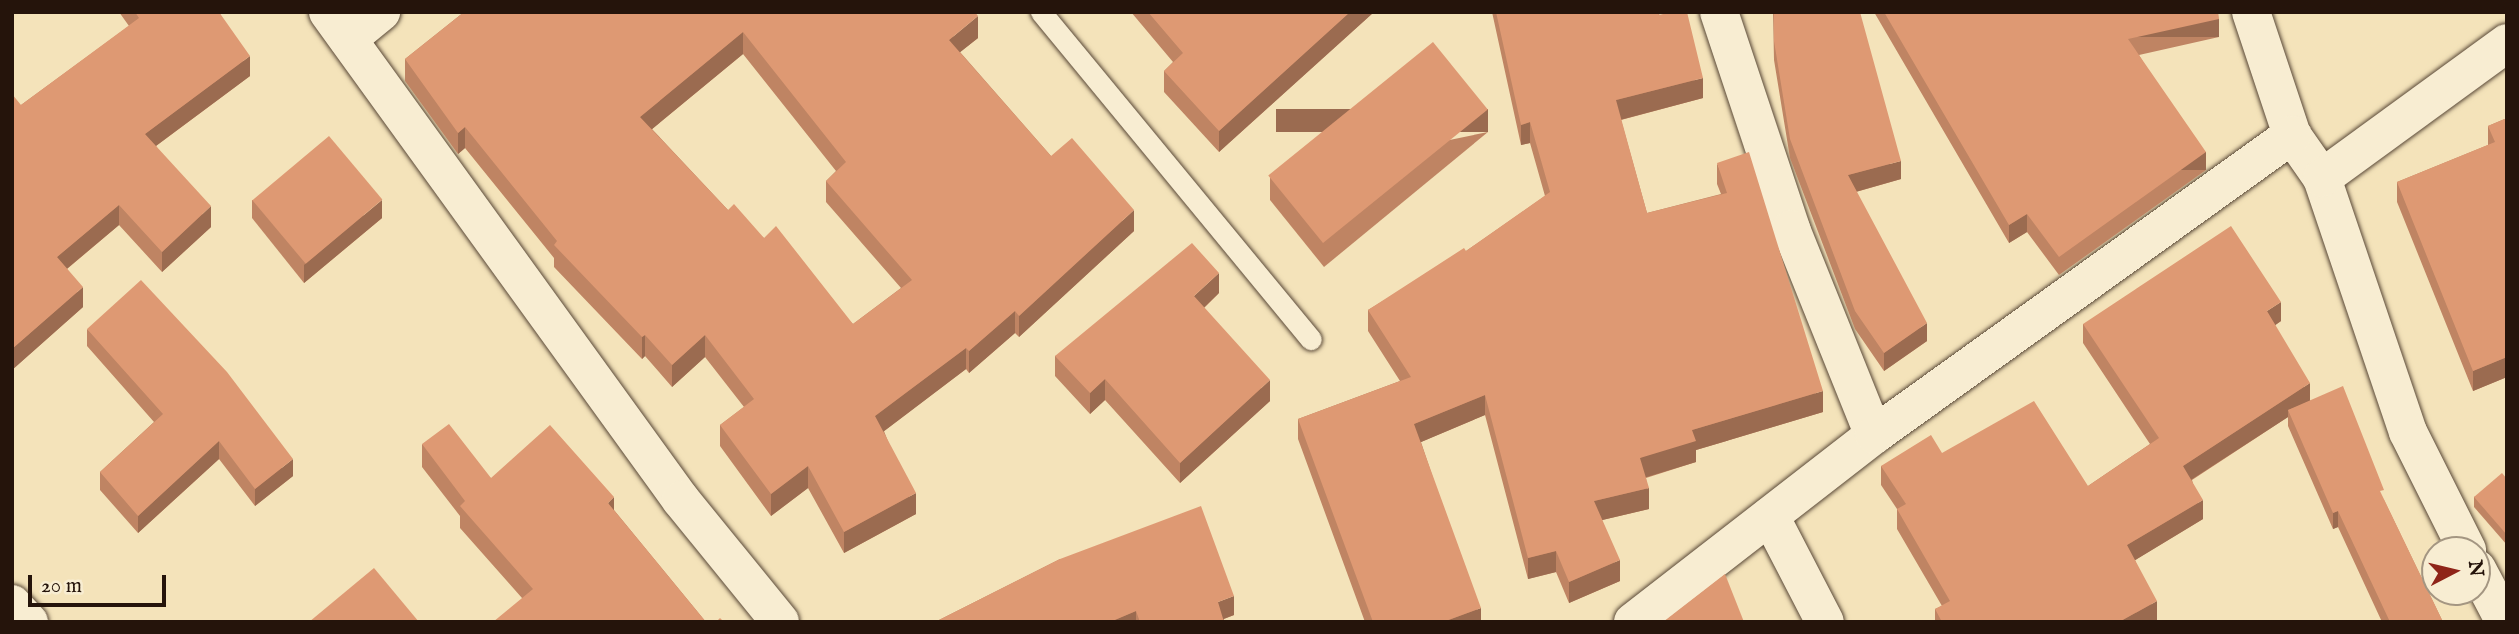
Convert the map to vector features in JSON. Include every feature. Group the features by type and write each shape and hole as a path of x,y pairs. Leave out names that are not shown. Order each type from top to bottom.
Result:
{"street":[{"path":"381,12 338,26 681,500 780,622"},
{"path":"1719,12 1791,229 1874,435"},
{"path":"2251,12 2292,135 2322,178 2408,432 2460,536"},
{"path":"2322,178 2507,43"},
{"path":"1633,622 1874,435 2292,135"},
{"path":"1770,516 1825,622"},
{"path":"2491,596 2505,622"},
{"path":"12,604 29,622"}],"lane":[{"path":"1041,12 1311,340"}],"building":[{"path":"135,12 219,12 250,56 145,134 211,206 162,252 119,205 57,257 83,287 12,349 12,94 21,105 139,18"},
{"path":"464,12 975,12 978,16 949,40 1051,156 1072,138 1134,210 1019,316 1015,311 969,351 966,348 875,416 916,493 844,532 808,466 771,494 720,425 754,399 705,335 672,365 554,245 557,241 465,127 458,133 405,59","holes":["743,32 846,162 826,181 912,280 853,324 776,226 764,238 734,204 728,210 640,117"]},
{"path":"1148,12 1350,12 1219,131 1164,71 1183,53"},
{"path":"1496,12 1658,12 1659,15 1687,12 1703,78 1616,100 1647,213 1727,193 1717,163 1749,152 1823,391 1692,430 1696,441 1640,458 1649,488 1594,501 1620,560 1569,582 1556,551 1528,558 1485,395 1414,424 1481,608 1443,622 1373,622 1298,419 1411,377 1368,310 1464,248 1466,251 1550,192 1530,122 1521,125"},
{"path":"1774,12 1860,12 1901,161 1848,175 1927,323 1884,353 1855,311 1790,139 1774,41"},
{"path":"1884,12 2218,12 2219,19 2128,39 2206,152 2059,257 2027,214 2009,225"},
{"path":"1433,42 1488,110 1323,243 1268,175"},
{"path":"2507,118 2507,357 2473,371 2397,182 2495,142 2488,126"},
{"path":"329,136 382,200 306,264 252,200"},
{"path":"2231,226 2281,302 2267,311 2310,383 2183,466 2203,500 2127,545 2157,601 2119,622 1942,622 1935,609 1950,601 1897,509 1906,504 1881,466 1931,435 1942,453 2034,401 2088,486 2159,438 2083,324"},
{"path":"1192,243 1219,273 1194,296 1270,380 1180,463 1105,379 1090,393 1055,356"},
{"path":"141,280 227,372 293,459 255,489 219,441 138,516 100,472 163,414 87,329"},
{"path":"2343,386 2384,490 2380,491 2421,576 2421,606 2435,606 2443,622 2390,622 2338,511 2333,513 2288,410"},
{"path":"449,424 491,478 550,425 614,497 608,503 706,622 493,622 533,589 460,506 465,501 422,444"},
{"path":"2502,473 2507,479 2507,535 2474,497"},
{"path":"1201,506 1234,596 1218,602 1224,622 1140,622 1136,611 1110,622 935,622 1060,559"},
{"path":"374,568 419,622 309,622"},
{"path":"1725,574 1744,622 1663,622"}]}
